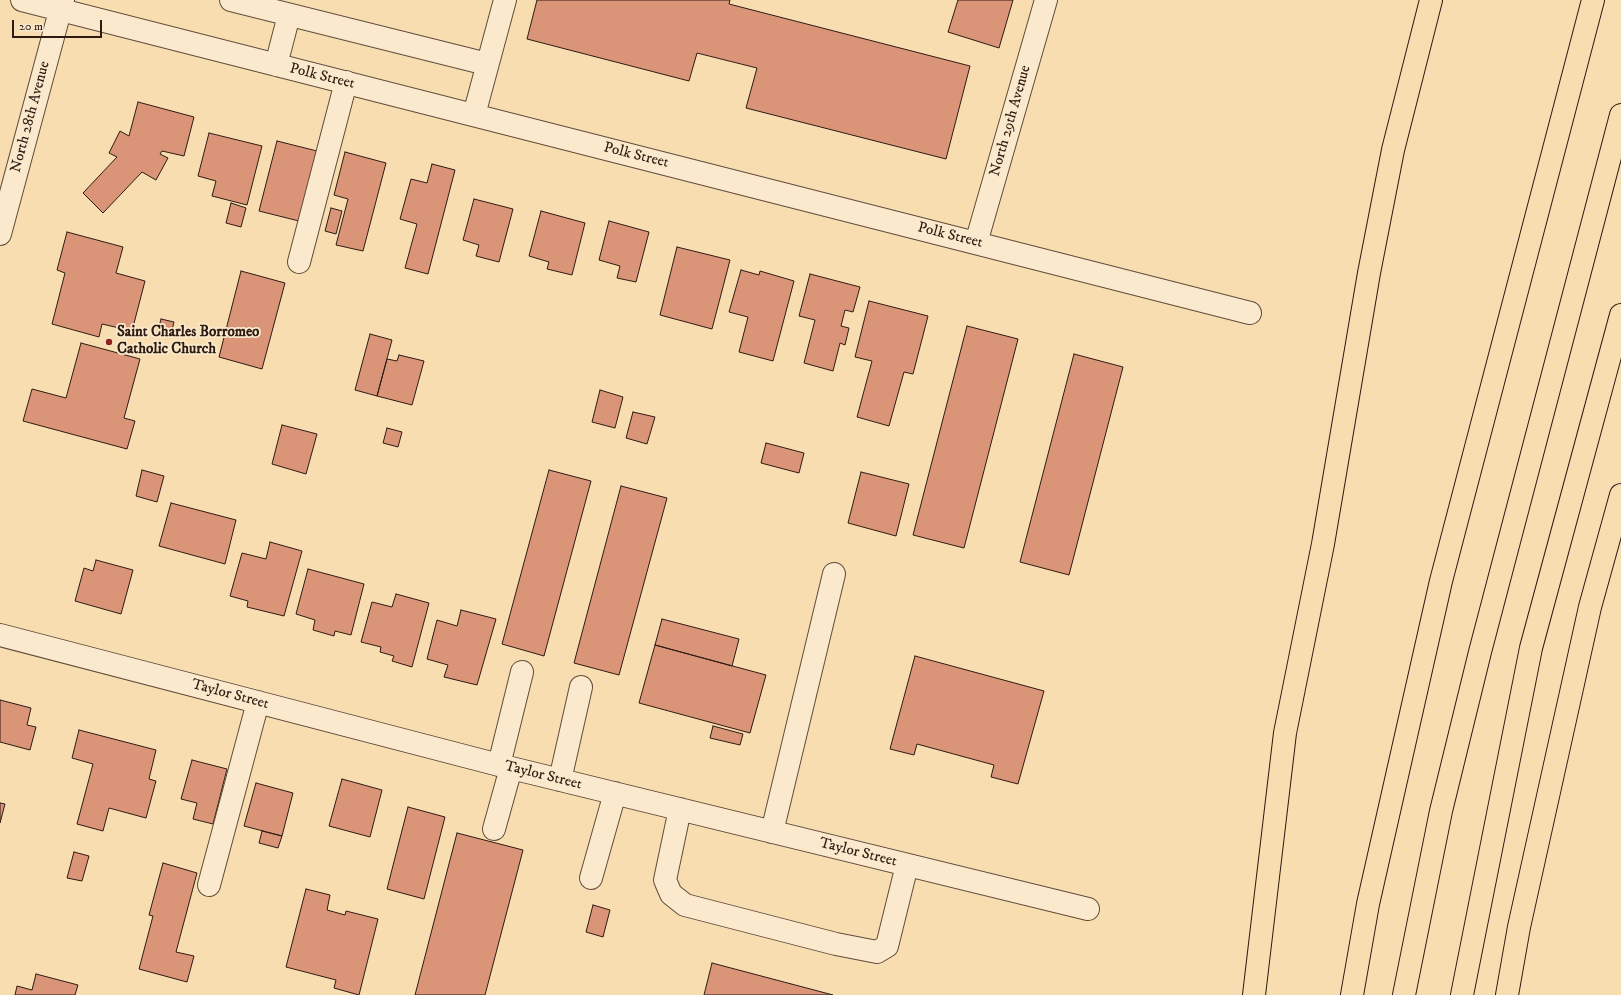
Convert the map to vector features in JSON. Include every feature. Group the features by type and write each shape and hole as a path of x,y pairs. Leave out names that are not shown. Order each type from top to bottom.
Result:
{"highway":[{"path":"1254,995 1285,733 1323,544 1369,273 1393,150 1431,0"},
{"path":"1352,995 1368,904 1441,581 1593,0"},
{"path":"1404,995 1442,811 1478,659 1621,115"},
{"path":"1462,995 1531,648 1621,315"},
{"path":"1507,995 1519,927 1588,615 1621,495"}],"street":[{"name":"Polk Street","path":"22,0 61,5 276,65 1250,313"},
{"path":"474,115 505,0"},
{"name":"North 29th Avenue","path":"976,243 1046,0"},
{"path":"243,2 289,15 487,64"},
{"name":"North 28th Avenue","path":"0,234 61,5"},
{"path":"276,65 289,15"},
{"path":"299,262 346,82"},
{"path":"772,832 834,574"},
{"name":"Taylor Street","path":"0,635 505,767 1088,909"},
{"path":"494,829 522,672"},
{"path":"560,780 581,687"},
{"path":"209,886 258,702"},
{"path":"591,878 615,793"},
{"path":"680,809 665,880 671,894 685,905 828,942 877,952 887,946 907,865"}],"building":[{"path":"537,0 730,0 729,4 970,66 946,159 746,108 757,68 697,53 689,81 527,39"},
{"path":"958,0 1013,0 999,48 948,32"},
{"path":"138,102 194,117 184,156 162,151 160,154 168,158 156,180 142,172 103,213 83,193 117,157 109,153 120,131 129,136"},
{"path":"209,133 262,146 247,205 212,196 216,181 198,176"},
{"path":"277,141 317,151 299,221 259,211"},
{"path":"345,152 386,163 363,251 336,245 348,199 334,195"},
{"path":"432,164 455,170 428,274 405,268 417,224 400,219 411,179 427,183"},
{"path":"474,199 513,209 499,262 476,256 479,245 463,240"},
{"path":"231,203 246,208 241,227 226,223"},
{"path":"331,208 342,211 336,234 325,231"},
{"path":"541,211 585,223 572,275 547,269 549,262 529,256"},
{"path":"609,221 649,232 636,282 617,278 620,266 599,260"},
{"path":"67,232 123,247 116,273 145,281 132,331 102,324 99,337 52,324 65,273 57,270"},
{"path":"677,247 730,260 712,329 660,315"},
{"path":"741,270 759,275 760,271 794,281 773,361 739,352 748,317 729,312"},
{"path":"241,271 285,283 262,369 219,357"},
{"path":"810,274 860,287 853,312 845,310 841,326 849,328 845,345 840,343 833,371 804,363 815,320 799,316"},
{"path":"869,301 928,316 913,374 904,372 889,426 857,417 872,361 855,357"},
{"path":"161,319 174,322 171,334 158,331"},
{"path":"967,326 1018,339 964,548 913,535"},
{"path":"370,334 392,340 377,396 355,390"},
{"path":"81,343 140,359 124,418 135,421 127,449 23,421 32,389 66,398"},
{"path":"1074,354 1123,367 1069,575 1020,562"},
{"path":"399,355 424,361 412,405 377,396 387,359 397,361"},
{"path":"600,390 623,397 615,428 592,422"},
{"path":"633,412 655,417 647,444 626,438"},
{"path":"282,425 317,434 306,474 272,464"},
{"path":"387,428 402,432 398,447 383,443"},
{"path":"766,443 804,453 799,473 761,463"},
{"path":"142,470 164,476 157,502 136,496"},
{"path":"549,470 591,481 544,656 502,644"},
{"path":"861,472 909,484 896,536 848,523"},
{"path":"621,486 667,498 619,675 574,663"},
{"path":"171,503 236,520 225,564 159,546"},
{"path":"270,542 302,551 284,616 247,607 248,601 230,596 242,553 266,559"},
{"path":"96,560 133,570 121,614 75,601 84,568 93,571"},
{"path":"308,569 364,584 351,635 335,631 334,636 313,630 315,620 296,614"},
{"path":"396,594 429,603 412,667 392,661 394,656 380,652 381,647 361,642 372,602 392,607"},
{"path":"461,610 496,619 477,685 444,677 448,665 427,659 437,620 457,626"},
{"path":"662,619 739,639 732,666 655,645"},
{"path":"655,645 766,675 750,733 639,703"},
{"path":"915,656 1044,691 1018,784 991,777 994,765 917,744 914,755 890,749"},
{"path":"0,700 31,708 27,725 36,727 30,750 0,742"},
{"path":"713,726 743,734 740,745 710,738"},
{"path":"79,730 156,750 149,779 156,781 146,818 109,808 103,831 77,824 93,764 72,758"},
{"path":"192,760 227,769 213,824 193,819 197,803 181,799"},
{"path":"342,779 382,790 370,837 329,826"},
{"path":"256,783 293,793 282,836 244,826"},
{"path":"0,803 5,804 0,823"},
{"path":"408,807 445,817 424,899 387,889"},
{"path":"262,831 282,836 278,848 259,843"},
{"path":"457,833 523,850 485,995 415,995"},
{"path":"74,852 89,856 82,881 67,878"},
{"path":"163,863 197,873 176,952 194,956 187,982 139,969 153,916 149,915"},
{"path":"306,889 330,895 327,910 345,915 346,911 378,919 359,995 334,988 336,980 286,967"},
{"path":"593,905 610,910 603,937 586,932"},
{"path":"712,963 833,995 704,995"},
{"path":"36,974 78,985 75,995 15,995 17,986 32,990"}],"place":[{"name":"Saint Charles Borromeo Catholic Church","path":"109,342"}]}
